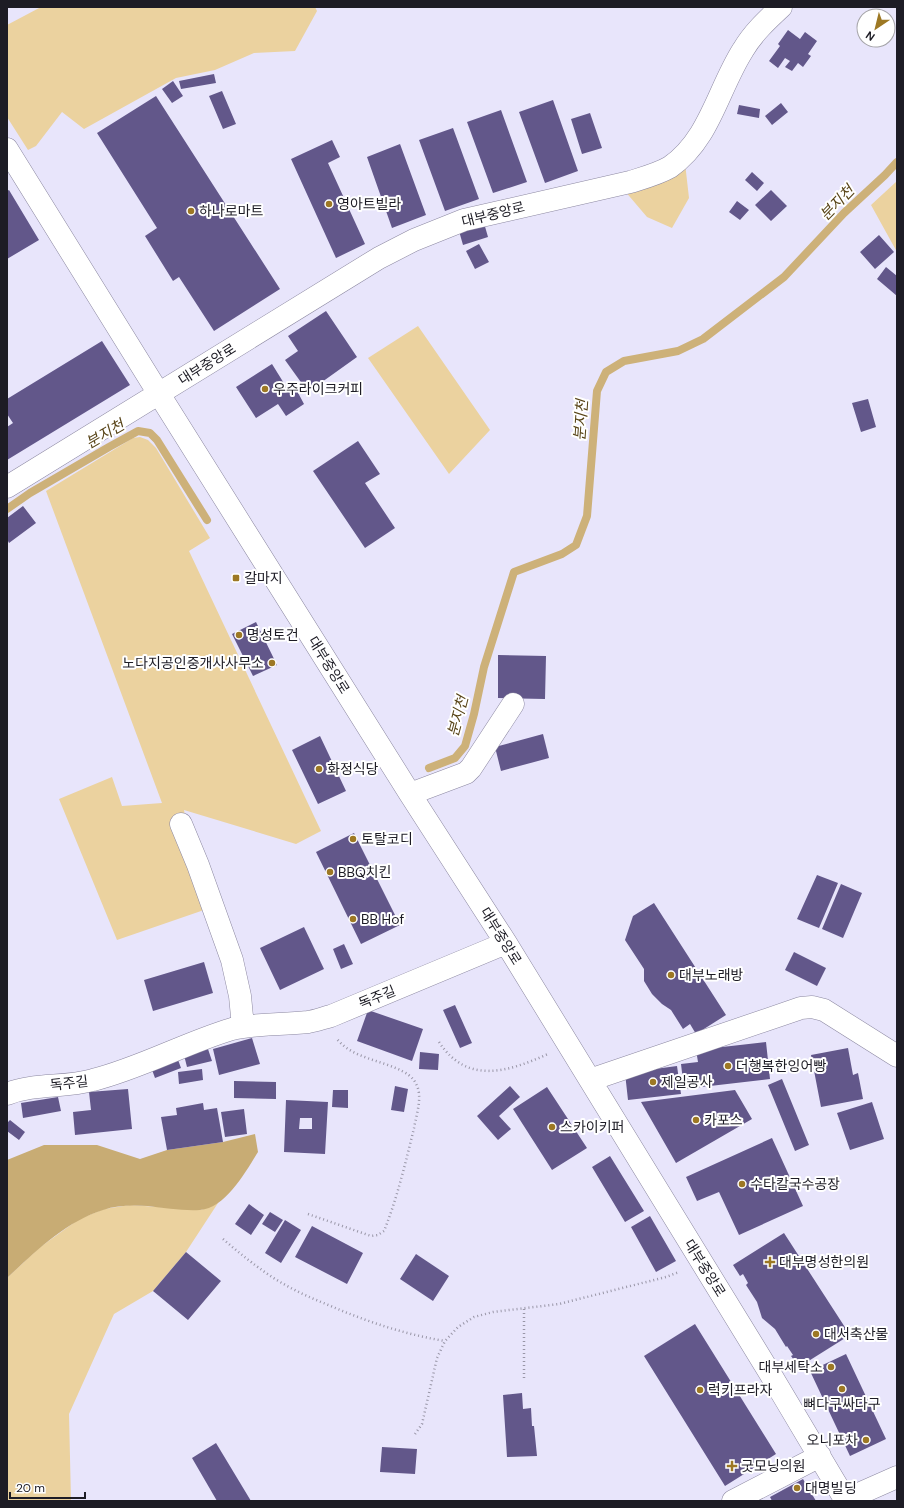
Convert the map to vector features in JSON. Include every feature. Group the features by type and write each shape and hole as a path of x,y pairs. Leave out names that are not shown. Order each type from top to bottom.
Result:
{"street":[{"name":"대부중앙로","path":"159,394 379,258 414,240 464,220 630,182 652,175 669,167 684,155 696,142 704,129 742,51 763,23 781,7"},
{"name":"대부중앙로","path":"7,149 410,794 506,943 820,1456 845,1500"},
{"path":"7,487 159,394"},
{"path":"410,794 466,773 471,768 513,704"},
{"path":"181,824 198,865 232,960 239,991 243,1027"},
{"name":"독주길","path":"7,1094 37,1086 76,1084 94,1080 127,1069 210,1036 243,1027 262,1024 309,1022 331,1016 506,943"},
{"path":"590,1080 801,1008 812,1007 824,1010 897,1056"},
{"path":"733,1501 820,1456"},
{"path":"845,1500 897,1477"}],"path":[{"path":"308,1214 371,1236 378,1235 384,1231 408,1152 418,1109 419,1095 417,1085 412,1077 402,1070 351,1050 341,1044 334,1036 331,1027 331,1016"},
{"path":"439,1042 447,1054 458,1063 471,1069 488,1071 501,1071 516,1067 568,1044"},
{"path":"223,1239 270,1276 300,1293 376,1325 418,1337 445,1341"},
{"path":"415,1434 422,1424 437,1358 445,1341 458,1327 474,1317 493,1312 559,1304 666,1277 702,1263"},
{"path":"524,1309 524,1380"}],"shaded area":[{"path":"41,7 315,7 317,11 295,51 254,53 215,70 176,78 84,129 62,112 36,146 28,150 7,117 7,25"},
{"path":"685,163 689,198 672,228 647,217 624,190"},
{"path":"897,181 897,252 871,205"},
{"path":"418,326 490,430 449,474 368,358"},
{"path":"140,437 148,440 156,448 210,538 189,551 321,831 296,844 184,810 204,910 117,940 59,799 112,777 122,806 162,803 46,491 133,438"},
{"path":"255,1134 258,1152 248,1169 227,1196 218,1203 209,1208 200,1210 181,1210 148,1206 119,1206 108,1208 89,1215 63,1230 40,1248 7,1278 7,1160 44,1145 97,1145 140,1159 167,1150 223,1142"},
{"path":"218,1203 186,1252 153,1291 114,1314 69,1414 71,1501 7,1501 7,1278 39,1248 79,1219 104,1209 130,1205 201,1210"}],"building":[{"path":"788,30 800,39 805,32 817,41 808,54 811,56 803,67 798,63 792,71 785,67 790,61 785,58 778,68 769,61 780,46 778,44"},
{"path":"214,74 216,83 181,89 179,81"},
{"path":"173,81 183,96 172,103 162,89"},
{"path":"222,91 236,124 223,129 209,96"},
{"path":"156,96 280,289 214,331 179,277 173,281 145,236 157,228 97,133"},
{"path":"553,100 578,171 545,183 519,112"},
{"path":"781,103 788,112 772,125 765,116"},
{"path":"739,105 760,109 759,118 737,114"},
{"path":"501,110 527,182 493,193 467,122"},
{"path":"590,113 602,148 582,154 571,119"},
{"path":"453,128 479,199 445,211 419,140"},
{"name":"영아트빌라","path":"332,140 340,157 328,163 365,244 336,258 291,159"},
{"path":"400,144 426,215 392,228 367,157"},
{"path":"752,172 764,183 757,191 745,180"},
{"path":"9,190 39,240 7,259 7,191"},
{"path":"771,190 787,206 771,221 755,205"},
{"path":"737,201 749,210 740,220 729,212"},
{"path":"484,223 488,237 463,245 459,231"},
{"path":"879,235 894,252 875,269 860,252"},
{"path":"479,244 489,262 475,269 466,251"},
{"path":"886,267 897,276 897,296 877,279"},
{"path":"326,311 357,357 308,392 285,360 298,351 288,336"},
{"path":"102,341 130,385 7,460 7,427 13,423 7,414 7,399"},
{"path":"272,364 290,393 296,389 304,404 286,416 278,404 256,418 236,387"},
{"path":"868,399 876,427 861,432 852,403"},
{"path":"358,441 380,474 365,483 395,528 365,548 313,471"},
{"path":"23,506 36,523 9,543 7,539 7,518"},
{"path":"256,622 277,665 253,676 232,634"},
{"path":"498,655 546,656 545,699 498,698"},
{"path":"543,734 549,758 501,771 495,747"},
{"path":"320,736 346,791 318,804 292,750"},
{"path":"354,833 400,925 361,944 316,852"},
{"path":"817,875 838,883 819,928 797,919"},
{"path":"841,884 862,893 843,938 822,929"},
{"path":"654,903 726,1015 696,1034 690,1024 683,1029 671,1010 662,1004 652,994 644,981 644,969 625,940 633,916"},
{"path":"304,927 324,969 280,990 260,948"},
{"path":"344,944 353,964 341,969 333,949"},
{"path":"794,952 826,968 817,986 785,970"},
{"path":"204,962 213,993 153,1011 144,980"},
{"path":"455,1005 472,1043 460,1048 443,1010"},
{"path":"368,1010 423,1029 412,1061 357,1041"},
{"path":"252,1038 260,1064 219,1075 213,1049"},
{"path":"766,1042 770,1079 684,1089 681,1064 698,1062 696,1050"},
{"path":"848,1048 853,1075 858,1073 863,1099 821,1107 811,1055"},
{"path":"208,1049 212,1061 187,1067 184,1055"},
{"path":"420,1052 439,1054 438,1070 419,1069"},
{"path":"177,1057 181,1068 155,1078 151,1067"},
{"path":"677,1066 681,1094 628,1100 625,1073"},
{"path":"202,1069 203,1080 179,1084 178,1072"},
{"path":"782,1079 809,1145 795,1151 768,1085"},
{"path":"234,1081 276,1082 276,1099 234,1098"},
{"path":"395,1086 408,1089 404,1112 391,1110"},
{"path":"510,1086 520,1097 499,1116 511,1129 498,1140 477,1116"},
{"path":"547,1087 587,1148 552,1170 513,1109"},
{"path":"128,1089 132,1129 75,1135 73,1112 91,1110 89,1092"},
{"path":"333,1090 348,1090 348,1108 332,1107"},
{"path":"735,1090 752,1119 676,1163 641,1102"},
{"path":"58,1097 61,1111 23,1118 21,1103"},
{"path":"286,1100 328,1102 325,1154 284,1152","holes":["300,1118 312,1118 312,1129 299,1129"]},
{"path":"872,1102 884,1139 850,1150 837,1113"},
{"path":"203,1103 204,1110 217,1108 223,1142 167,1150 161,1117 177,1115 176,1108"},
{"path":"244,1109 247,1134 225,1137 221,1112"},
{"path":"10,1120 25,1132 19,1140 7,1131 7,1123"},
{"name":"수타칼국수공장","path":"772,1138 803,1206 739,1235 719,1192 697,1201 686,1177"},
{"path":"610,1156 644,1211 625,1222 592,1167"},
{"path":"249,1204 264,1215 251,1235 235,1224"},
{"path":"270,1212 283,1220 275,1232 262,1224"},
{"path":"650,1216 676,1261 656,1272 631,1227"},
{"path":"285,1220 301,1230 281,1263 265,1253"},
{"path":"312,1226 363,1253 347,1284 295,1257"},
{"path":"784,1233 850,1335 799,1367 791,1356 793,1355 787,1346 786,1347 775,1329 762,1318 757,1302 746,1285 748,1283 743,1274 740,1276 733,1265"},
{"path":"186,1252 221,1281 188,1320 153,1291"},
{"path":"416,1254 449,1276 433,1301 400,1279"},
{"name":"럭키프라자","path":"695,1324 776,1454 725,1486 644,1356"},
{"path":"846,1354 886,1439 850,1456 810,1371"},
{"path":"522,1393 523,1409 531,1408 532,1426 534,1426 537,1456 507,1457 503,1395"},
{"path":"216,1443 251,1501 217,1501 192,1458"},
{"path":"382,1447 417,1449 415,1474 380,1472"},
{"name":"대명빌딩","path":"803,1479 816,1501 772,1501 770,1497"}],"waterway":[{"name":"분지천","path":"429,768 455,758 465,746 474,714 484,667 514,572 562,554 576,545 587,516 597,391 606,372 624,361 678,351 703,339 784,277 844,213 897,162"},
{"name":"분지천","path":"7,509 30,493 138,431 150,433 157,440 207,520"}],"place":[{"name":"영아트빌라","path":"329,204"},
{"name":"하나로마트","path":"191,211"},
{"name":"우주라이크커피","path":"265,389"},
{"name":"갈마지","path":"236,578"},
{"name":"명성토건","path":"239,635"},
{"name":"노다지공인중개사사무소","path":"272,663"},
{"name":"화정식당","path":"319,769"},
{"name":"토탈코디","path":"353,839"},
{"name":"BBQ치킨","path":"330,872"},
{"name":"BB Hof","path":"353,919"},
{"name":"대부노래방","path":"671,975"},
{"name":"더행복한잉어빵","path":"728,1066"},
{"name":"제일공사","path":"653,1082"},
{"name":"카포스","path":"696,1120"},
{"name":"스카이키퍼","path":"552,1127"},
{"name":"수타칼국수공장","path":"742,1184"},
{"name":"대부명성한의원","path":"770,1262"},
{"name":"대서축산물","path":"816,1334"},
{"name":"대부세탁소","path":"831,1367"},
{"name":"뼈다구싸다구","path":"842,1389"},
{"name":"럭키프라자","path":"700,1390"},
{"name":"오니포차","path":"866,1440"},
{"name":"굿모닝의원","path":"732,1466"},
{"name":"대명빌딩","path":"797,1488"}]}
